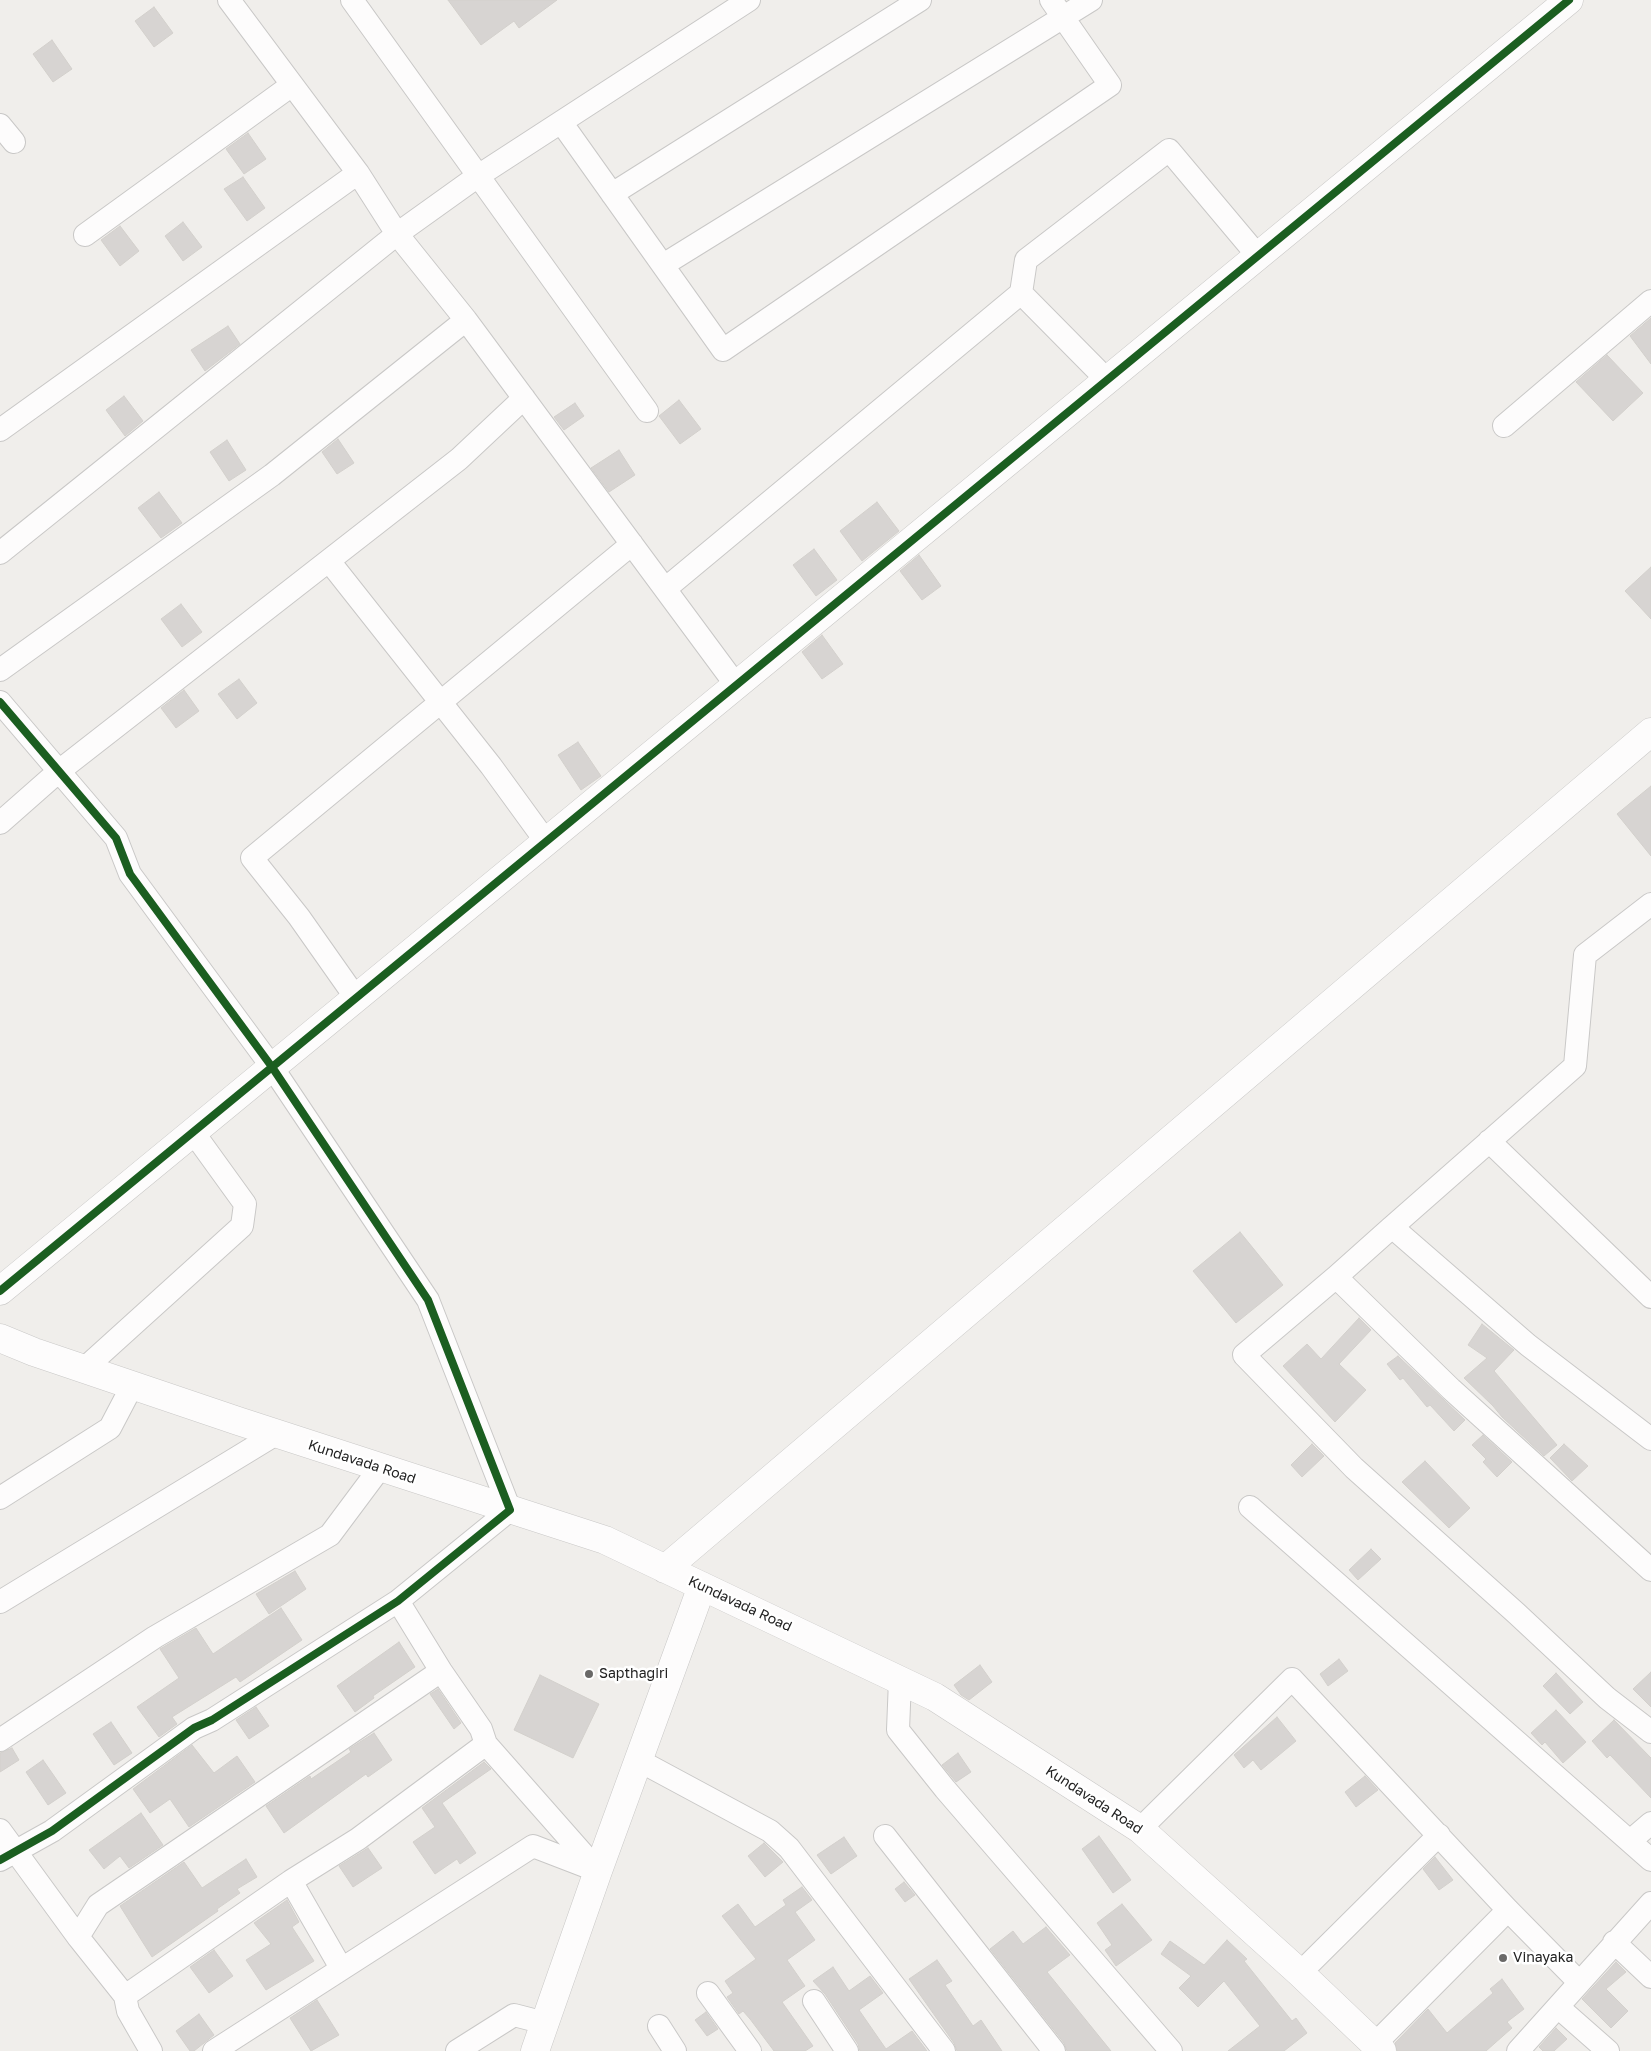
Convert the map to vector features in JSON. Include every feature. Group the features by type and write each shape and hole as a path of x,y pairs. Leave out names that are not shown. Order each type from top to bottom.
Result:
{"street":[{"path":"229,0 358,174 397,234 466,320 736,685"},
{"path":"352,0 647,410"},
{"path":"0,553 397,234 478,176 749,0"},
{"path":"612,194 920,0"},
{"path":"663,265 1057,8 1091,0"},
{"path":"0,1291 547,843 736,685 1569,0"},
{"path":"561,122 723,350 1110,85 1057,8"},
{"path":"86,235 292,85"},
{"path":"666,589 1021,293 1026,260 1169,150 1258,256"},
{"path":"0,430 358,174"},
{"path":"1021,293 1108,380"},
{"path":"1504,426 1651,301"},
{"path":"0,670 272,475 466,320"},
{"path":"0,824 59,770 459,459 524,398"},
{"path":"356,998 299,917 252,858 632,544"},
{"path":"329,561 491,766 547,843"},
{"path":"0,702 116,838 130,874 272,1067 428,1300 510,1510 398,1601 212,1720 194,1728 52,1831 7,1855"},
{"path":"665,1569 1651,732"},
{"path":"1651,904 1585,956 1575,1066 1336,1277 1244,1355 1354,1468 1516,1612 1607,1698 1651,1732"},
{"path":"84,1369 242,1226 245,1204 193,1132"},
{"path":"1489,1141 1651,1297"},
{"path":"1392,1227 1528,1345 1651,1439"},
{"path":"1336,1277 1451,1389 1651,1570"},
{"name":"Kundavada Road","path":"0,1338 132,1386 604,1540 935,1697 1140,1830 1300,1973 1379,2048"},
{"path":"0,1498 110,1428 132,1386"},
{"path":"0,1602 276,1434"},
{"path":"0,1740 155,1637 330,1535 380,1468"},
{"path":"1250,1507 1651,1860"},
{"path":"535,2051 598,1870 702,1586"},
{"path":"398,1601 441,1671 481,1729 486,1744 598,1870"},
{"path":"78,1937 98,1904 441,1671"},
{"path":"1140,1830 1292,1679 1508,1910 1579,1982"},
{"path":"900,1680 898,1730 952,1797 1171,2051"},
{"path":"125,1996 292,1881 358,1839 486,1744"},
{"path":"638,1760 770,1831 789,1848 944,2051"},
{"path":"1630,1841 1651,1823"},
{"path":"0,1830 7,1855 78,1937 125,1996 128,2011 151,2051"},
{"path":"1300,1973 1439,1835"},
{"path":"885,1836 1054,2051"},
{"path":"214,2051 533,1846 598,1870"},
{"path":"292,1881 341,1968"},
{"path":"1518,2051 1651,1903"},
{"path":"1379,2048 1508,1910"},
{"path":"1614,1942 1651,1977"},
{"path":"708,1993 750,2051"},
{"path":"814,2001 847,2051"},
{"path":"1558,2007 1608,2051"},
{"path":"457,2051 514,2015 545,2023"},
{"path":"659,2026 675,2051"}],"building":[{"path":"448,0 557,0 519,28 514,21 481,45"},
{"path":"154,7 173,33 154,47 135,21"},
{"path":"52,40 72,69 53,82 33,54"},
{"path":"248,133 266,159 244,174 226,149"},
{"path":"243,177 265,208 247,221 224,189"},
{"path":"183,222 202,247 183,261 165,236"},
{"path":"120,226 139,251 120,266 101,240"},
{"path":"1651,318 1651,364 1630,336"},
{"path":"228,326 240,344 205,371 191,350"},
{"path":"1607,355 1643,393 1613,421 1576,382"},
{"path":"124,396 143,421 125,436 106,410"},
{"path":"679,400 701,429 680,444 659,416"},
{"path":"575,403 584,416 564,430 554,417"},
{"path":"338,439 354,463 337,474 322,452"},
{"path":"227,440 246,470 229,481 210,452"},
{"path":"619,450 635,475 609,492 591,468"},
{"path":"159,492 182,523 161,538 138,508"},
{"path":"877,502 899,531 862,561 840,531"},
{"path":"814,549 837,580 816,596 793,565"},
{"path":"919,555 941,586 922,600 900,571"},
{"path":"1651,567 1651,619 1625,591"},
{"path":"181,604 202,632 182,647 161,619"},
{"path":"822,635 843,664 822,679 802,652"},
{"path":"239,679 257,703 237,719 218,694"},
{"path":"184,690 199,711 176,728 161,708"},
{"path":"578,742 601,776 581,790 558,755"},
{"path":"1651,786 1651,856 1617,814"},
{"path":"1240,1232 1283,1285 1236,1323 1193,1271"},
{"path":"1359,1318 1371,1330 1339,1364 1366,1390 1335,1422 1283,1366 1307,1344 1321,1359"},
{"path":"1482,1324 1514,1350 1494,1371 1557,1445 1544,1456 1464,1378 1487,1358 1468,1345"},
{"path":"1398,1356 1465,1420 1454,1431 1430,1405 1427,1407 1403,1378 1400,1380 1387,1364"},
{"path":"1483,1435 1512,1462 1497,1477 1483,1462 1486,1459 1472,1445"},
{"path":"1312,1444 1324,1456 1302,1477 1291,1465"},
{"path":"1564,1444 1588,1466 1572,1481 1550,1458"},
{"path":"1425,1461 1470,1508 1449,1528 1402,1482"},
{"path":"1371,1549 1381,1559 1358,1580 1349,1570"},
{"path":"295,1571 306,1589 269,1614 256,1594"},
{"path":"281,1608 302,1640 240,1682 236,1677 172,1717 177,1724 159,1737 137,1707 179,1678 160,1649 196,1628 213,1654"},
{"path":"399,1642 415,1667 373,1696 374,1698 355,1712 337,1686"},
{"path":"1339,1659 1348,1671 1328,1686 1320,1674"},
{"path":"980,1665 992,1682 969,1700 961,1695 954,1685"},
{"path":"1651,1672 1651,1707 1633,1689"},
{"path":"1556,1673 1583,1702 1570,1714 1543,1686"},
{"path":"540,1675 599,1704 573,1758 514,1730"},
{"path":"438,1689 461,1723 454,1729 430,1694"},
{"path":"256,1707 269,1726 249,1739 236,1720"},
{"path":"1556,1710 1586,1742 1563,1763 1545,1742 1542,1745 1531,1733"},
{"path":"1277,1717 1296,1741 1261,1770 1253,1760 1244,1768 1234,1755"},
{"path":"1614,1720 1651,1758 1651,1798 1610,1755 1607,1758 1592,1741"},
{"path":"111,1722 132,1753 114,1765 93,1734"},
{"path":"374,1733 392,1760 368,1777 366,1774 284,1833 266,1806 310,1776 311,1779 351,1752 349,1749"},
{"path":"192,1745 214,1773 237,1756 255,1782 189,1827 170,1799 150,1813 133,1789"},
{"path":"12,1748 19,1760 0,1772 0,1753"},
{"path":"958,1753 971,1772 956,1782 942,1765"},
{"path":"43,1760 66,1793 48,1805 26,1772"},
{"path":"484,1762 491,1769 442,1803 476,1853 460,1864 457,1859 435,1874 413,1842 435,1827 422,1808"},
{"path":"1365,1776 1378,1790 1356,1807 1345,1792"},
{"path":"141,1813 163,1845 129,1868 120,1856 104,1869 89,1850"},
{"path":"1099,1836 1131,1880 1113,1893 1082,1849"},
{"path":"844,1837 857,1856 831,1874 817,1855"},
{"path":"764,1843 783,1862 765,1877 748,1856"},
{"path":"368,1848 382,1868 353,1887 339,1866"},
{"path":"1435,1857 1453,1880 1439,1890 1423,1869"},
{"path":"246,1859 257,1877 237,1889 240,1893 217,1909 218,1911 152,1957 120,1906 184,1862 202,1888"},
{"path":"904,1882 915,1895 905,1902 895,1889"},
{"path":"802,1887 812,1900 795,1912 815,1940 787,1960 805,1986 782,2002 813,2046 805,2051 774,2051 750,2019 743,2011 739,2014 727,1997 733,1993 725,1981 756,1959 722,1916 738,1904 755,1927 786,1905 783,1900"},
{"path":"287,1900 299,1922 292,1927 314,1961 266,1990 246,1960 271,1944 254,1923"},
{"path":"1122,1904 1152,1940 1116,1966 1105,1950 1112,1945 1097,1923"},
{"path":"1046,1927 1070,1955 1047,1972 1111,2051 1067,2051 1064,2043 990,1949 1013,1931 1023,1944"},
{"path":"1227,1940 1247,1959 1244,1961 1292,2021 1296,2018 1307,2033 1284,2051 1228,2051 1260,2026 1224,1981 1198,2007 1179,1988 1191,1976 1161,1954 1170,1941 1204,1965"},
{"path":"214,1950 233,1976 209,1993 190,1967"},
{"path":"937,1960 952,1981 945,1985 973,2026 981,2020 1002,2051 957,2051 954,2043 909,1979"},
{"path":"1616,1962 1626,1972 1606,1989 1628,2011 1611,2028 1582,1999"},
{"path":"833,1967 849,1991 870,1976 883,1993 859,2010 886,2049 912,2031 927,2051 860,2051 858,2044 825,1994 813,1981"},
{"path":"1502,1979 1524,2009 1507,2022 1512,2028 1486,2051 1397,2051 1395,2043 1428,2009 1447,2033 1493,1993 1490,1989"},
{"path":"317,2000 339,2035 311,2051 290,2018"},
{"path":"706,2012 718,2029 707,2036 695,2020"},
{"path":"199,2014 214,2035 194,2051 190,2051 176,2031"},
{"path":"1556,2028 1567,2039 1554,2051 1543,2051 1539,2047"}],"cycle path":[{"path":"0,1291 1569,0"},
{"path":"0,702 116,838 130,874 272,1067 428,1300 510,1510 398,1601 212,1720 194,1728 52,1831 0,1860"}],"place":[{"name":"Sapthagiri","path":"589,1674"},
{"name":"Vinayaka","path":"1503,1958"}]}
